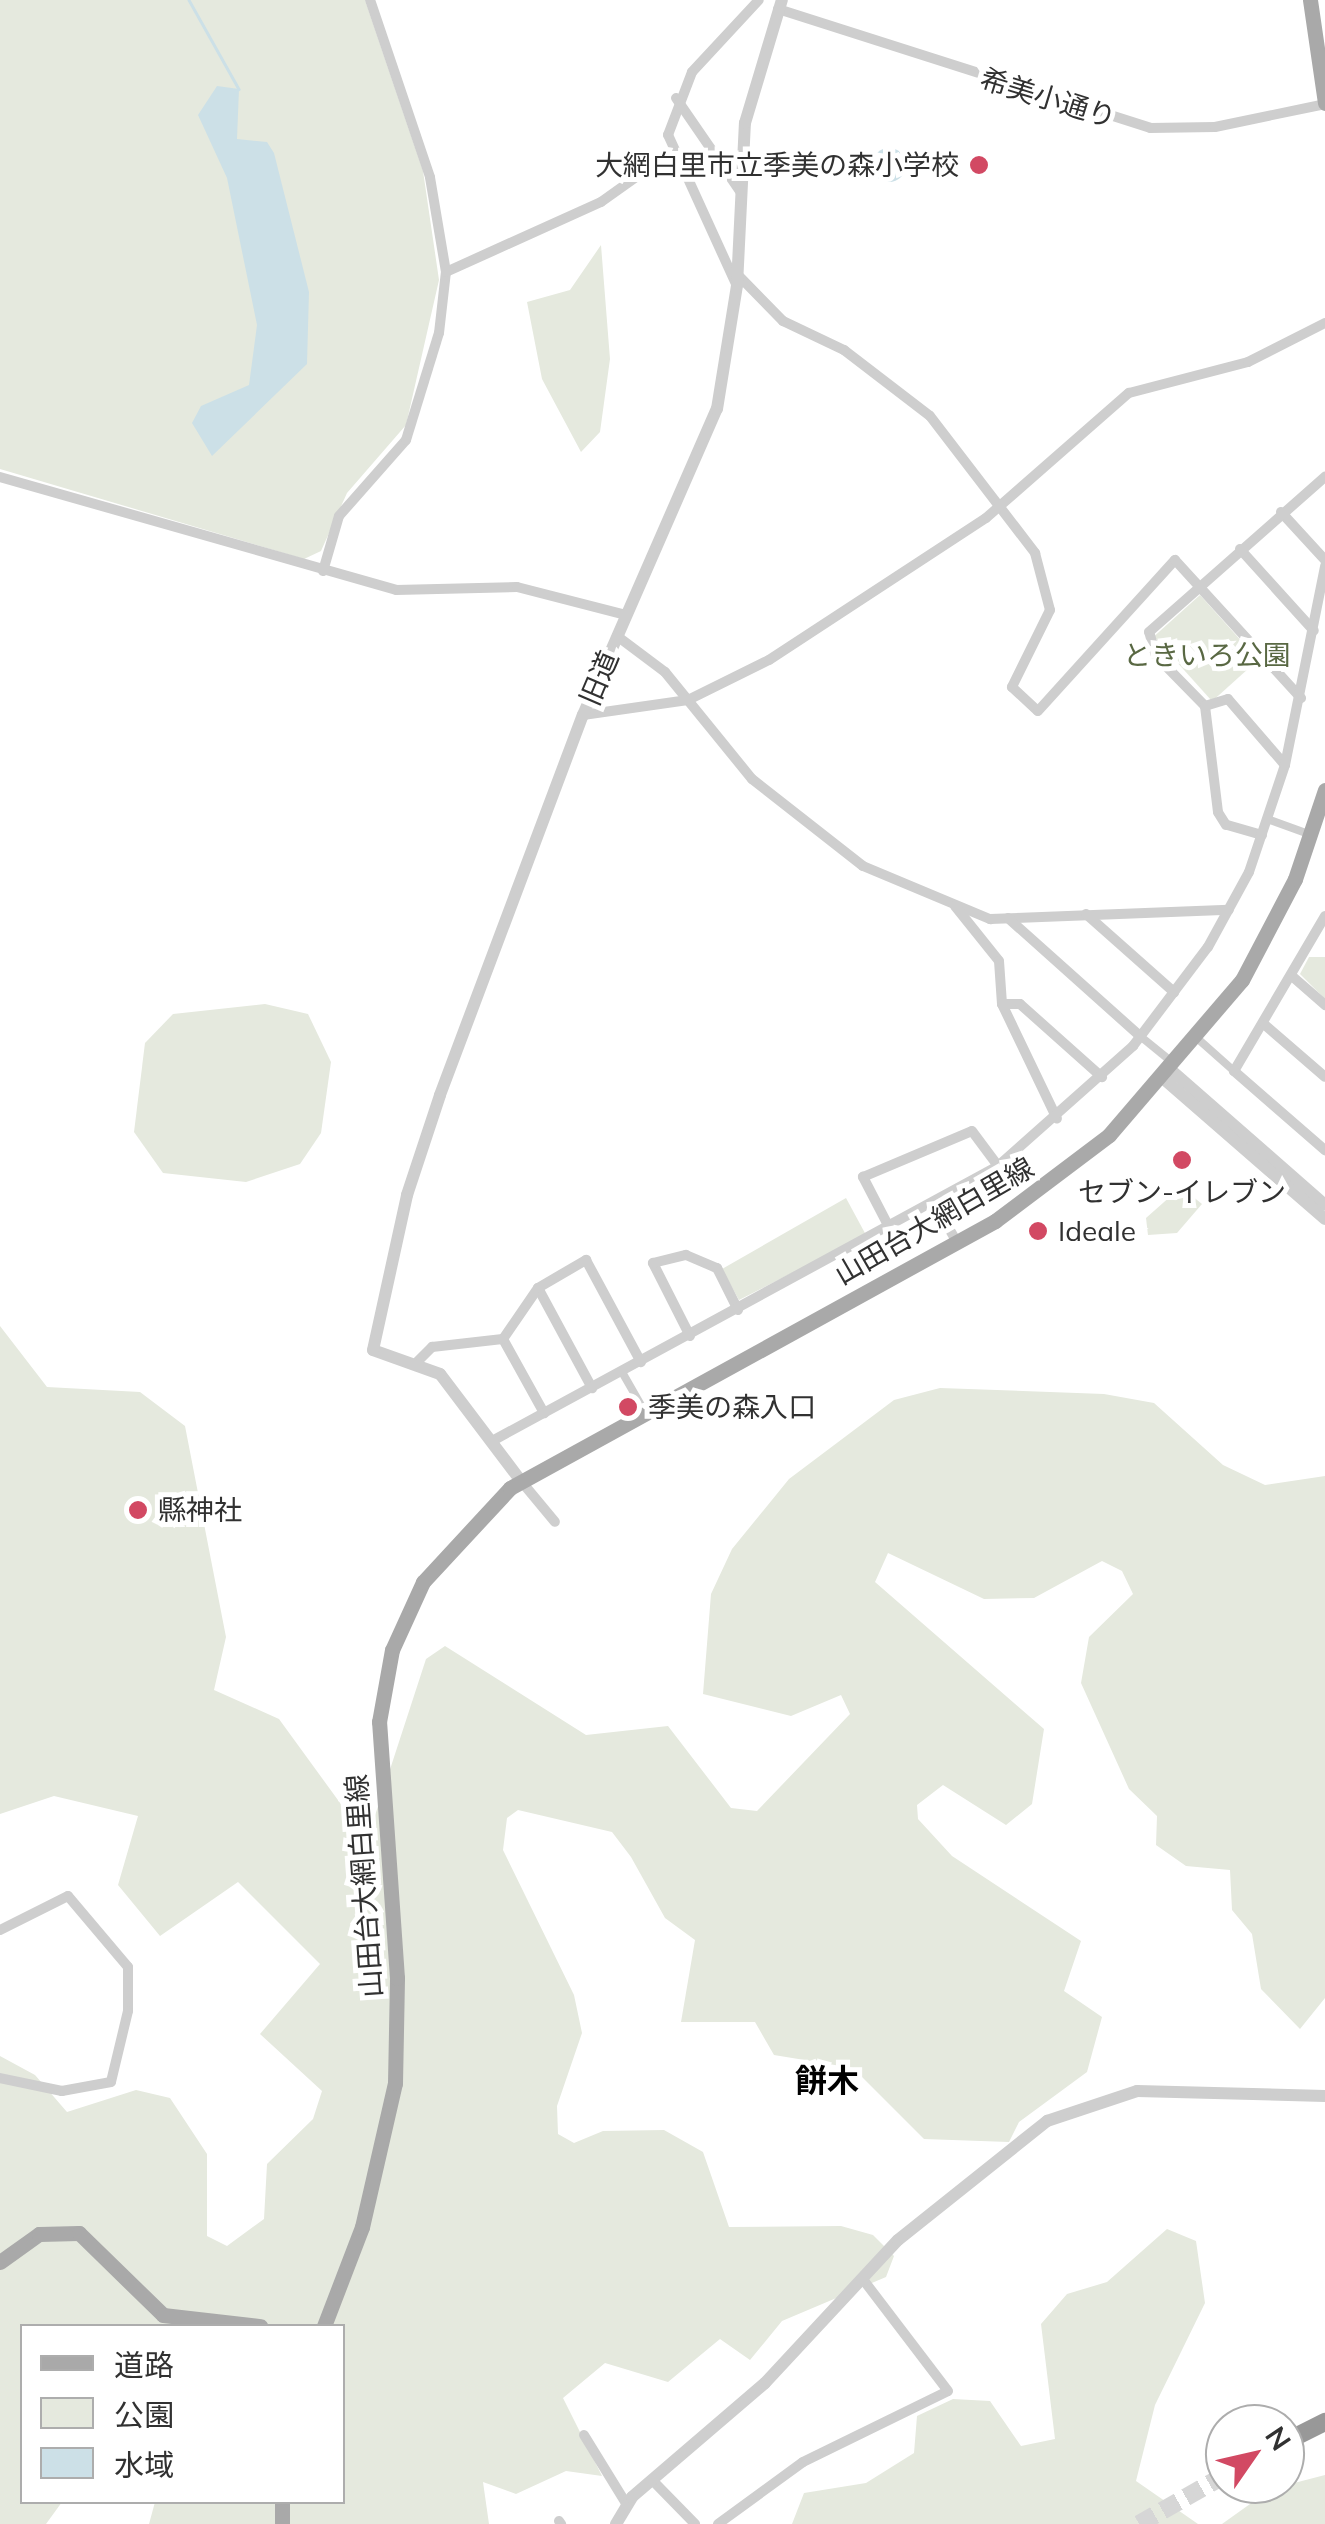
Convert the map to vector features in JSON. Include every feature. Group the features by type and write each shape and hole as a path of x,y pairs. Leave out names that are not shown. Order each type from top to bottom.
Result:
{"main road":[{"path":"1310,0 1325,104"},
{"name":"山田台大網白里線","path":"325,2324 362,2227 395,2083 396,1944 379,1763 386,1672 437,1561 522,1481 958,1242 1069,1169 1171,1072 1242,980 1310,835 1325,790"},
{"path":"0,2262 38,2234 79,2233 163,2314 244,2324"}],"street":[{"path":"323,571 339,516 406,440 439,332 446,272 430,177 370,0"},
{"path":"760,0 676,98 671,152 737,280 783,321 844,350 930,416 967,454 996,510 1035,553 1048,586 1043,637 1012,686 1038,711 1175,560 1301,698"},
{"name":"希美小通り","path":"780,4 1150,128 1216,127 1325,104"},
{"name":"旧道","path":"416,1363 373,1350 412,1179 583,716 703,454 728,363 737,280 745,124 780,4"},
{"path":"676,98 742,194"},
{"path":"446,272 601,202 671,152"},
{"path":"583,716 688,700 829,623 996,510 1129,393 1248,362 1325,323"},
{"path":"0,477 396,590 517,587 626,616"},
{"path":"1262,835 1226,825 1218,812 1204,706 1149,642 1199,586 1325,477"},
{"path":"494,1440 890,1230 998,1166 1057,1120 1140,1036 1229,910 1262,835 1285,765 1325,563 1281,512"},
{"path":"1240,549 1314,631"},
{"path":"617,636 688,700 752,778 864,866 980,915 1008,918 1229,910"},
{"path":"1204,706 1228,699 1285,765"},
{"path":"1267,818 1310,835"},
{"path":"953,904 1000,960 1002,1004 1057,1120"},
{"path":"1086,914 1174,992"},
{"path":"971,924 980,915"},
{"path":"1234,1071 1293,978 1325,916"},
{"path":"1008,918 1140,1036 1171,1072 1322,1209"},
{"path":"1310,948 1325,950"},
{"path":"1293,978 1325,1004"},
{"path":"1002,1004 1020,1004 1102,1076"},
{"path":"1265,1024 1325,1077"},
{"path":"1198,1039 1325,1150"},
{"path":"890,1230 862,1177 972,1131 998,1166"},
{"path":"935,1205 958,1242"},
{"path":"690,1336 653,1263 670,1254 717,1268 738,1310"},
{"path":"555,1522 456,1388 416,1363 432,1347 503,1339 538,1288 586,1260 642,1362"},
{"path":"538,1288 592,1388"},
{"path":"503,1339 544,1413"},
{"path":"622,1372 645,1412"},
{"path":"0,1930 68,1896 128,1967 128,2011 111,2082 62,2090 0,2078"},
{"path":"616,2524 627,2504 656,2484 862,2278 996,2155 1083,2104 1171,2089 1325,2096"},
{"path":"718,2524 802,2462 948,2391 862,2278"},
{"path":"584,2435 627,2504"},
{"path":"656,2484 695,2524"}],"green space":[{"path":"0,0 365,0 423,171 439,280 406,425 347,493 321,551 304,559 0,469"},
{"path":"601,245 610,359 600,432 581,452 542,379 527,302 570,290"},
{"name":"ときいろ公園","path":"1200,595 1258,660 1212,701 1154,636"},
{"path":"1309,957 1325,957 1325,999 1300,974"},
{"path":"265,1004 308,1014 331,1062 321,1133 300,1164 246,1182 163,1173 134,1132 145,1043 173,1014"},
{"path":"1181,1187 1202,1204 1177,1233 1148,1235 1146,1218"},
{"path":"846,1198 866,1235 739,1300 722,1269"},
{"path":"0,1326 47,1387 140,1392 185,1426 226,1637 214,1690 279,1719 367,1840 426,1659 445,1646 586,1735 668,1726 731,1808 757,1811 850,1714 841,1695 791,1716 703,1694 711,1594 732,1549 789,1479 894,1400 940,1388 1104,1394 1154,1403 1223,1465 1265,1485 1325,1476 1325,1998 1300,2029 1261,1989 1252,1934 1232,1910 1230,1870 1186,1866 1156,1845 1157,1816 1129,1789 1081,1683 1089,1637 1133,1594 1122,1571 1102,1561 1034,1598 984,1599 888,1553 875,1582 1044,1729 1032,1804 1006,1825 943,1785 917,1805 918,1819 952,1856 1081,1941 1064,1991 1102,2017 1087,2072 1019,2122 1009,2142 924,2139 853,2068 774,2055 755,2022 681,2022 695,1940 665,1918 631,1857 612,1832 518,1810 507,1818 503,1850 574,1995 582,2033 557,2106 558,2134 574,2143 603,2131 664,2130 703,2152 729,2227 841,2226 873,2235 894,2256 886,2277 782,2321 750,2360 720,2339 668,2382 605,2363 563,2398 602,2476 566,2471 516,2494 483,2482 489,2524 149,2524 154,2504 345,2504 345,2324 20,2324 20,2504 61,2504 46,2524 0,2524 0,2056 35,2075 67,2112 136,2090 170,2098 207,2154 207,2236 227,2246 264,2219 267,2164 313,2119 322,2091 260,2034 320,1964 238,1882 160,1936 118,1885 138,1816 54,1796 0,1814"},
{"path":"1167,2229 1196,2241 1205,2303 1155,2405 1136,2481 1198,2524 792,2524 804,2493 866,2483 914,2453 917,2416 953,2399 990,2401 1021,2446 1055,2439 1041,2324 1067,2294 1107,2282"},
{"path":"1325,2475 1325,2524 1222,2524 1250,2504 1305,2504 1305,2480"}],"water":[{"path":"217,86 239,89 237,139 267,142 274,153 309,292 307,364 212,456 192,423 201,406 249,385 257,325 227,178 198,115"},
{"path":"889,148 901,153 906,165 901,177 889,182 877,177 872,165 877,153"}],"waterway":[{"path":"189,0 239,89"}],"tunnel":[{"path":"1139,2524 1205,2486"}],"place":[{"name":"大網白里市立季美の森小学校","path":"979,165"},
{"name":"セブン-イレブン","path":"1182,1160"},
{"name":"Ideale","path":"1038,1231"},
{"name":"季美の森入口","path":"628,1407"},
{"name":"縣神社","path":"138,1510"}],"district":[{"name":"餅木","path":"827,2080"}]}
